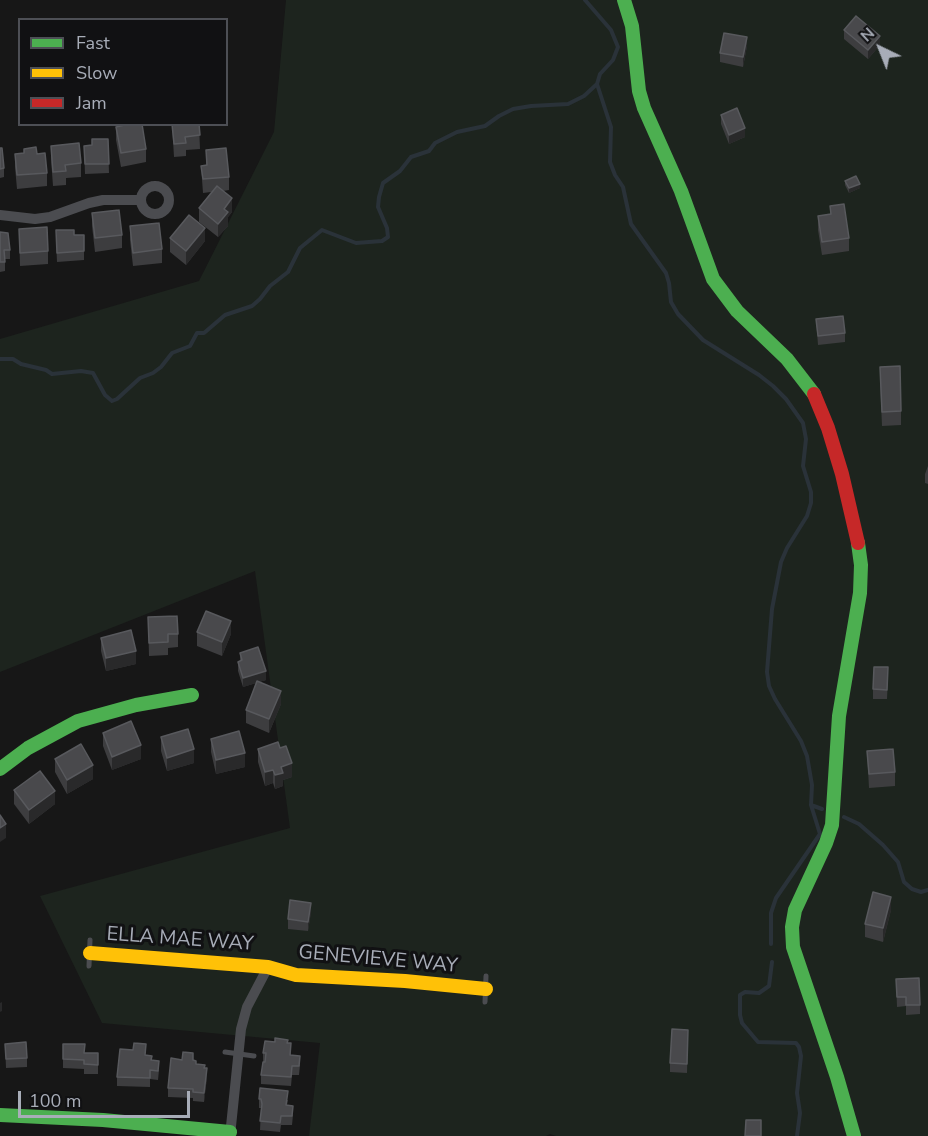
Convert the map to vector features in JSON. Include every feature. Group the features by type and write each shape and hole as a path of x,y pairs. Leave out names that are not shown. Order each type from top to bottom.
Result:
{"street":[{"path":"624,0 632,26 639,91 644,108 681,191 708,269 722,293 737,311 787,358 812,390 828,428 856,533 861,565 860,593 839,716 832,825 795,910 792,927 793,947 837,1077 854,1136"},
{"path":"0,215 36,219 50,217 103,200 140,200"},
{"path":"0,769 28,748 78,721 136,705 192,695"},
{"name":"ELLA MAE WAY","path":"90,953 268,967"},
{"path":"0,1115 103,1120 230,1134 241,1029 247,1007 268,967"},
{"name":"GENEVIEVE WAY","path":"268,967 296,975 405,981 486,989"}],"lane":[{"path":"225,1052 254,1056"}],"shaded area":[{"path":"286,0 928,0 928,1136 556,1136 550,1134 546,1136 309,1136 320,1043 102,1023 40,896 290,828 255,571 0,672 0,339 199,281 274,132"}],"building":[{"path":"856,16 880,36 868,50 844,30"},
{"path":"724,33 747,37 743,57 720,53"},
{"path":"737,108 745,128 729,135 721,115"},
{"path":"142,126 146,149 121,153 116,127"},
{"path":"172,126 199,126 200,135 185,137 186,143 174,144"},
{"path":"92,139 108,139 109,164 85,164 84,146 92,145"},
{"path":"79,143 81,163 65,165 66,171 53,172 51,146"},
{"path":"36,147 37,154 45,153 47,173 17,175 15,154 24,153 24,149"},
{"path":"0,148 2,148 4,168 0,169"},
{"path":"226,148 229,177 203,179 201,166 207,165 206,150"},
{"path":"856,176 860,184 849,188 845,181"},
{"path":"217,186 232,198 224,209 228,212 218,224 199,208"},
{"path":"844,204 849,238 822,242 818,216 831,214 830,206"},
{"path":"119,210 122,235 95,238 92,213"},
{"path":"189,215 205,228 186,251 170,238"},
{"path":"159,223 162,249 133,253 130,226"},
{"path":"47,227 48,251 20,253 19,229"},
{"path":"56,230 74,230 74,235 84,235 84,251 57,253"},
{"path":"0,232 8,233 10,250 4,250 5,262 0,262"},
{"path":"843,316 845,333 818,336 816,319"},
{"path":"900,366 901,411 882,412 880,367"},
{"path":"206,611 231,621 222,642 197,632"},
{"path":"177,616 178,634 168,634 168,642 149,643 148,617"},
{"path":"131,630 136,651 106,658 101,638"},
{"path":"258,647 266,671 243,678 238,662 242,660 240,653"},
{"path":"874,667 888,667 887,690 873,689"},
{"path":"257,681 281,691 269,719 246,710"},
{"path":"131,721 141,745 112,757 103,733"},
{"path":"188,729 194,749 167,758 161,737"},
{"path":"239,731 245,753 216,760 211,739"},
{"path":"278,742 280,748 286,746 292,763 281,767 283,773 275,775 273,770 265,772 258,749"},
{"path":"81,744 93,765 67,780 55,759"},
{"path":"893,749 895,772 869,774 867,751"},
{"path":"40,771 55,791 29,810 14,790"},
{"path":"0,815 6,824 0,828"},
{"path":"873,892 891,897 883,928 865,924"},
{"path":"290,900 311,903 308,922 288,919"},
{"path":"919,978 920,1005 906,1005 906,997 897,997 896,979"},
{"path":"672,1029 688,1030 687,1064 670,1063"},
{"path":"275,1038 288,1040 287,1043 291,1043 290,1055 300,1056 299,1066 292,1066 291,1077 261,1075 263,1062 265,1062 266,1053 263,1053 265,1041 275,1042"},
{"path":"26,1042 27,1058 6,1059 5,1044"},
{"path":"134,1043 146,1044 145,1055 152,1056 151,1060 159,1061 158,1071 150,1070 150,1078 117,1077 120,1049 133,1050"},
{"path":"63,1044 85,1044 84,1053 98,1053 98,1065 84,1064 84,1060 63,1059"},
{"path":"183,1052 193,1053 193,1060 196,1064 205,1065 204,1068 207,1068 204,1093 193,1092 193,1089 168,1088 171,1058 182,1060"},
{"path":"260,1088 288,1091 286,1105 293,1106 292,1116 281,1116 280,1123 260,1121 262,1104 259,1099"},
{"path":"746,1120 761,1120 761,1136 745,1136"}],"waterway":[{"path":"585,0 611,30 618,47 613,60 600,74 597,84 611,127 610,162 623,187 631,224 666,273 671,302 678,314 703,340 773,386 786,399 803,423 806,439 803,466 811,492 811,503 807,516 781,562 772,609 767,672 769,686 775,699 801,741 807,756 812,785 811,805 820,834 776,898 771,913 771,944"},
{"path":"0,359 13,359 52,374 81,371 93,373 105,395 112,401 117,399 140,378 161,367 172,353 190,346 197,333 204,333 225,315 252,306 270,286 288,272 300,248 322,230 356,243 382,241 388,237 387,228 378,207 383,183 400,171 411,157 429,151 435,143 457,132 485,126 513,109 568,104 584,96 597,84"},
{"path":"811,805 822,809"},
{"path":"844,817 859,824 883,845 898,862 904,882 912,889 921,892 928,890"},
{"path":"772,962 769,986 759,993 745,992 740,995 740,1015 742,1023 758,1042 796,1043 799,1047 801,1056 797,1093 800,1113 797,1136"}],"traffic: fast":[{"path":"624,0 632,26 639,91 644,108 681,191 713,279 737,311 787,359 814,394"},
{"path":"854,1136 837,1077 793,947 792,927 795,910 832,825 839,716 860,593 861,565 858,543"},
{"path":"0,769 28,748 78,721 136,705 192,695"},
{"path":"0,1115 103,1120 230,1132"}],"traffic: slow":[{"path":"90,953 268,967 296,975 405,981 486,989"}],"traffic: jam":[{"path":"814,394 828,428 842,474 858,543"}]}
